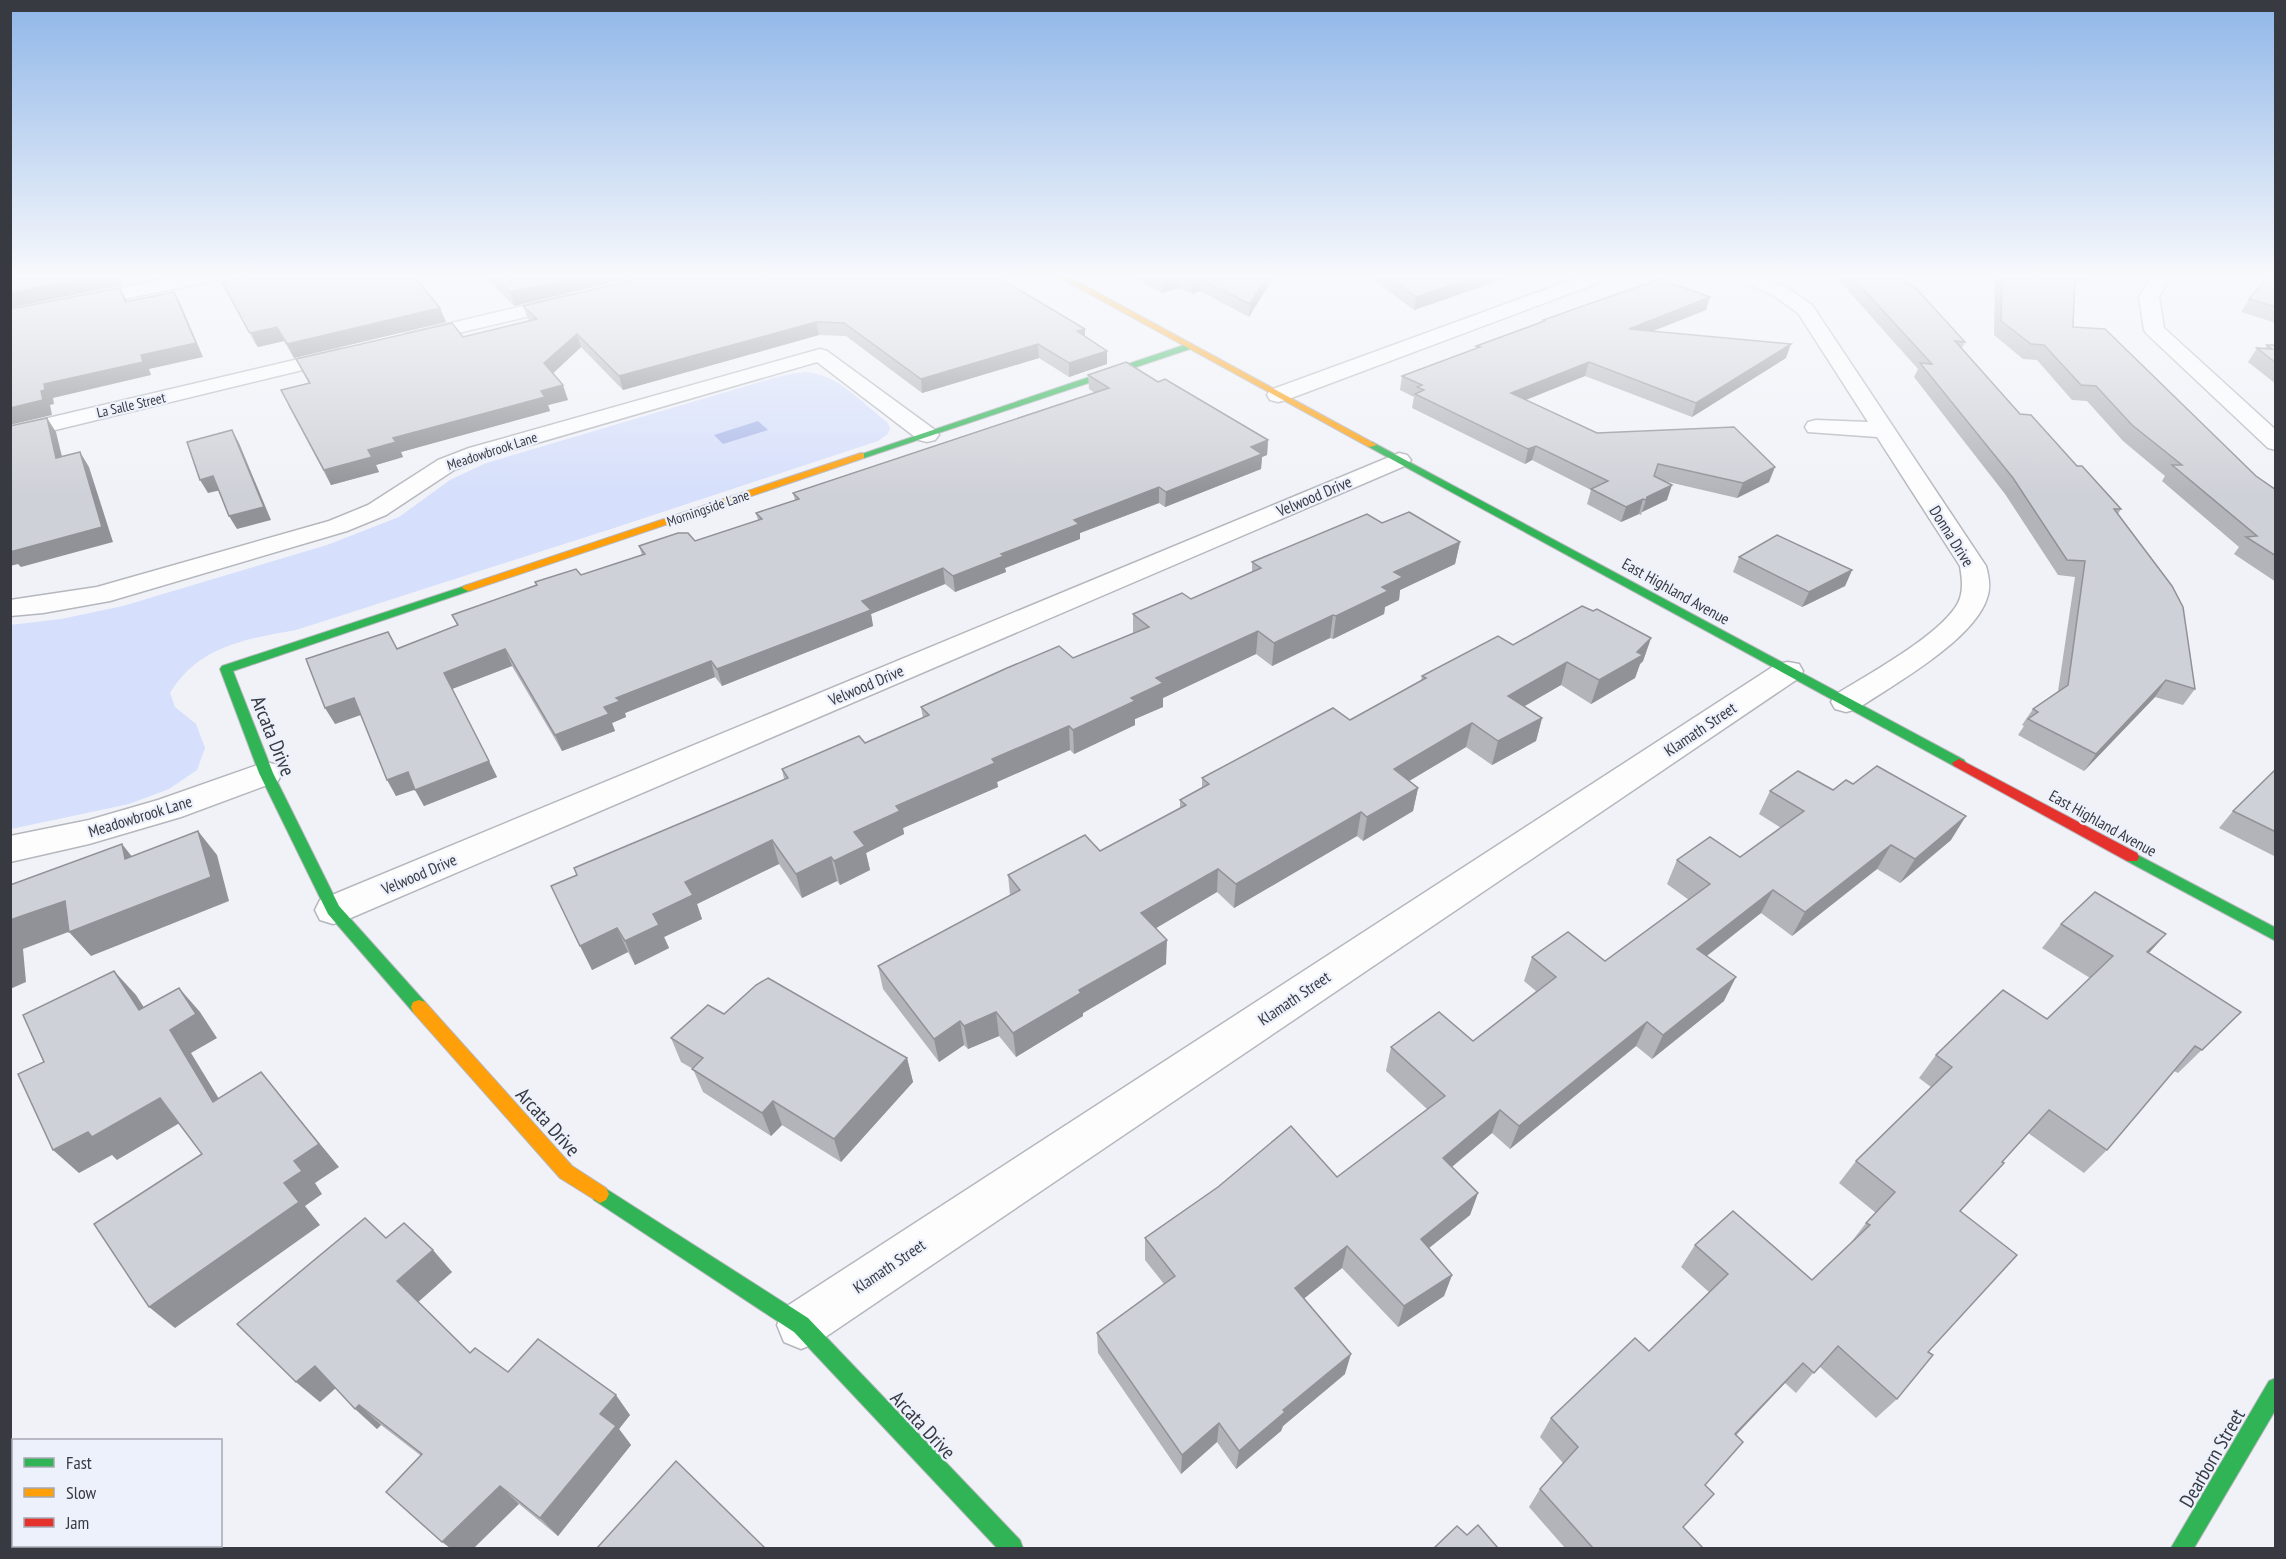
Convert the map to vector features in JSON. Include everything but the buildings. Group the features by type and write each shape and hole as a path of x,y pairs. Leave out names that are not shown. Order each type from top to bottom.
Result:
{"street":[{"name":"Morningside Lane","path":"226,669 1182,349"},
{"name":"East Highland Avenue","path":"1195,349 2276,935"},
{"path":"1278,395 1403,349"},
{"name":"Donna Drive","path":"1831,349 1973,566 1977,587 1970,608 1943,635 1846,702"},
{"path":"2174,349 2276,443"},
{"name":"La Salle Street","path":"10,434 359,351"},
{"name":"Meadowbrook Lane","path":"10,608 43,605 99,595 338,526 377,510 446,465 477,453 820,355 927,435"},
{"path":"1816,427 1884,430"},
{"name":"Velwood Drive","path":"333,910 1399,460"},
{"name":"Arcata Drive","path":"226,669 266,773 333,910 566,1172 801,1325 1012,1548"},
{"name":"Klamath Street","path":"801,1325 1788,671"},
{"name":"Meadowbrook Lane","path":"10,849 89,832 169,809 266,773"},
{"name":"Dearborn Street","path":"2182,1548 2276,1388"}],"shaded area":[{"path":"804,372 827,377 848,390 887,422 890,428 888,434 878,441 614,528 296,630 242,641 225,647 194,665 181,677 170,693 175,707 196,724 205,748 197,770 169,789 129,804 11,829 10,625 61,619 123,606 327,545 399,517 450,480 486,463 780,376"}],"water":[{"path":"758,421 768,430 723,444 714,435"}],"traffic: fast":[{"path":"861,456 1182,349"},
{"path":"1372,445 1959,763"},
{"path":"419,1007 333,910 266,773 226,669 468,588"},
{"path":"2132,857 2276,935"},
{"path":"600,1194 801,1325 1012,1548"},
{"path":"2182,1548 2276,1388"}],"traffic: slow":[{"path":"1195,349 1372,445"},
{"path":"468,588 861,456"},
{"path":"419,1007 566,1172 600,1194"}],"traffic: jam":[{"path":"1959,763 2132,857"}]}
